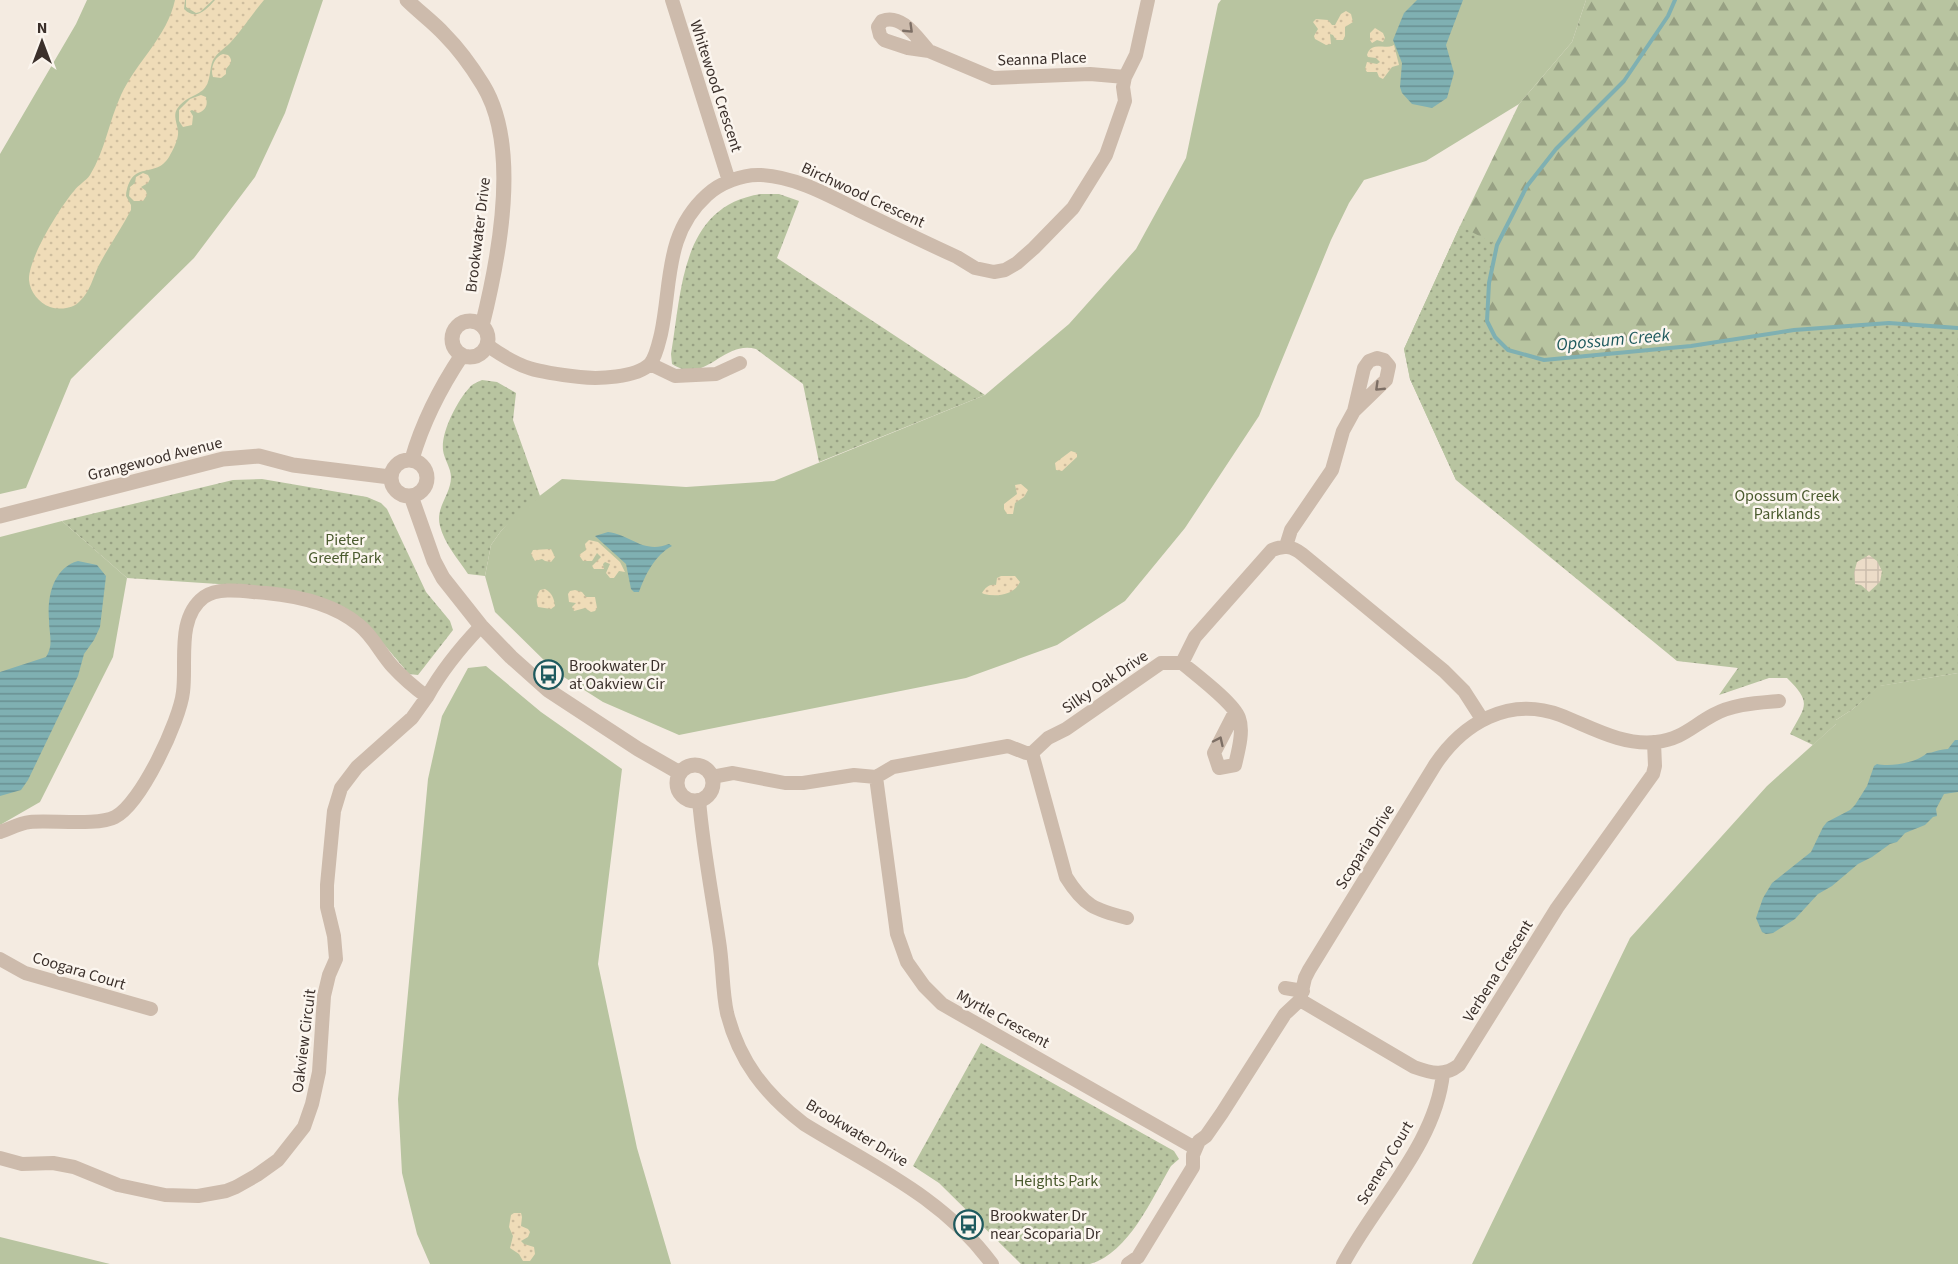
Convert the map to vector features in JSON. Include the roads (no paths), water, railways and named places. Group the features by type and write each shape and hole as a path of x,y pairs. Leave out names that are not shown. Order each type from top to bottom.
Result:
{"street":[{"name":"Brookwater Drive","path":"407,0 465,57 484,87 497,119 504,155 504,197 491,292 482,326"},
{"name":"Whitewood Crescent","path":"672,0 729,181"},
{"name":"Birchwood Crescent","path":"650,364 658,344 674,248 682,225 694,207 715,188 738,178 759,175 791,180 957,257 975,268 994,272 1005,270 1017,263 1073,208 1107,155 1125,101 1123,87 1125,77 1136,55 1148,0"},
{"name":"Seanna Place","path":"929,51 993,78 1090,74 1125,77"},
{"path":"465,321 482,326 487,335 487,345 480,354 468,357 458,353 452,344 452,334 455,328 465,321"},
{"path":"487,345 520,366 549,374 599,379 630,374 650,364 675,376 716,374 740,363"},
{"path":"412,459 435,398 462,355"},
{"path":"1286,546 1291,530 1332,470 1343,431 1354,411"},
{"name":"Grangewood Avenue","path":"0,516 223,459 259,456 293,465 390,477"},
{"path":"412,459 423,465 428,477 424,489 411,496 397,492 393,488 390,477 395,465 400,461 412,459"},
{"path":"411,496 434,561 443,578 481,626 511,657 548,690 638,749 680,773"},
{"path":"1234,712 1228,703 1182,663 1195,637 1272,550 1286,546 1302,554 1444,671 1464,691 1482,719"},
{"path":"0,832 28,822 67,820 90,822 115,817 131,804 166,745 183,693 188,620 195,606 204,597 213,593 231,591 277,594 311,601 337,610 360,625 393,667 427,697"},
{"name":"Oakview Circuit","path":"0,1158 22,1164 53,1163 74,1167 118,1185 165,1195 198,1196 236,1187 278,1160 304,1127 319,1072 324,996 336,959 334,936 327,907 327,885 334,811 340,788 357,767 412,718 438,676 481,626"},
{"name":"Silky Oak Drive","path":"1032,753 1048,738 1085,716 1161,663 1182,663"},
{"name":"Scoparia Drive","path":"1128,1264 1138,1257 1193,1167 1195,1148 1222,1113 1285,1014 1301,995 1309,970 1435,765 1447,747 1461,734 1482,719 1504,712 1533,709 1557,714 1625,741 1653,742 1676,739 1712,715 1731,707 1779,701"},
{"name":"Verbena Crescent","path":"1443,1073 1459,1065 1557,908 1653,774 1655,766 1653,742"},
{"path":"712,777 733,773 785,783 803,783 854,775 876,777 893,767 1008,746 1032,753 1065,877 1077,894 1100,911 1127,918"},
{"path":"689,766 705,768 712,777 710,793 699,800 690,800 681,794 677,783 680,773 689,766"},
{"name":"Myrtle Crescent","path":"876,777 897,934 907,963 924,986 942,1004 1195,1148"},
{"name":"Brookwater Drive","path":"699,800 727,1012 733,1035 745,1061 760,1084 787,1111 804,1124 927,1197 953,1219 992,1264"},
{"name":"Coogara Court","path":"0,959 25,973 151,1009"},
{"path":"1285,988 1301,995 1414,1067 1432,1074 1443,1073"},
{"name":"Scenery Court","path":"1342,1264 1405,1168 1435,1113 1443,1073"}],"water":[{"path":"1417,0 1463,0 1446,45 1454,73 1447,98 1432,108 1412,104 1402,93 1400,87 1402,63 1393,40 1404,13"},
{"path":"608,532 652,547 669,544 672,546 651,566 639,592 631,589 626,564 595,536"},
{"path":"78,561 97,565 106,576 100,627 84,654 78,676 28,780 21,790 0,796 0,672 46,657 50,644 49,602 53,584 63,570"},
{"path":"1955,740 1958,740 1958,792 1944,794 1936,809 1937,816 1925,825 1905,833 1897,842 1858,864 1832,886 1818,894 1795,919 1773,933 1762,932 1756,918 1763,898 1772,883 1811,852 1827,822 1855,805 1867,786 1874,766 1910,762 1927,753 1948,749"}],"waterway":[{"name":"Opossum Creek","path":"1675,0 1668,16 1624,81 1556,149 1527,186 1497,245 1489,283 1487,321 1495,337 1508,350 1544,360 1691,346 1794,330 1889,323 1958,328"}],"place":[{"name":"Brookwater Dr at Oakview Cir","path":"548,675"},
{"name":"Brookwater Dr near Scoparia Dr","path":"969,1225"}],"park label":[{"name":"Opossum Creek Parklands","path":"1787,505"},
{"name":"Pieter Greeff Park","path":"345,549"},
{"name":"Heights Park","path":"1056,1181"}]}
